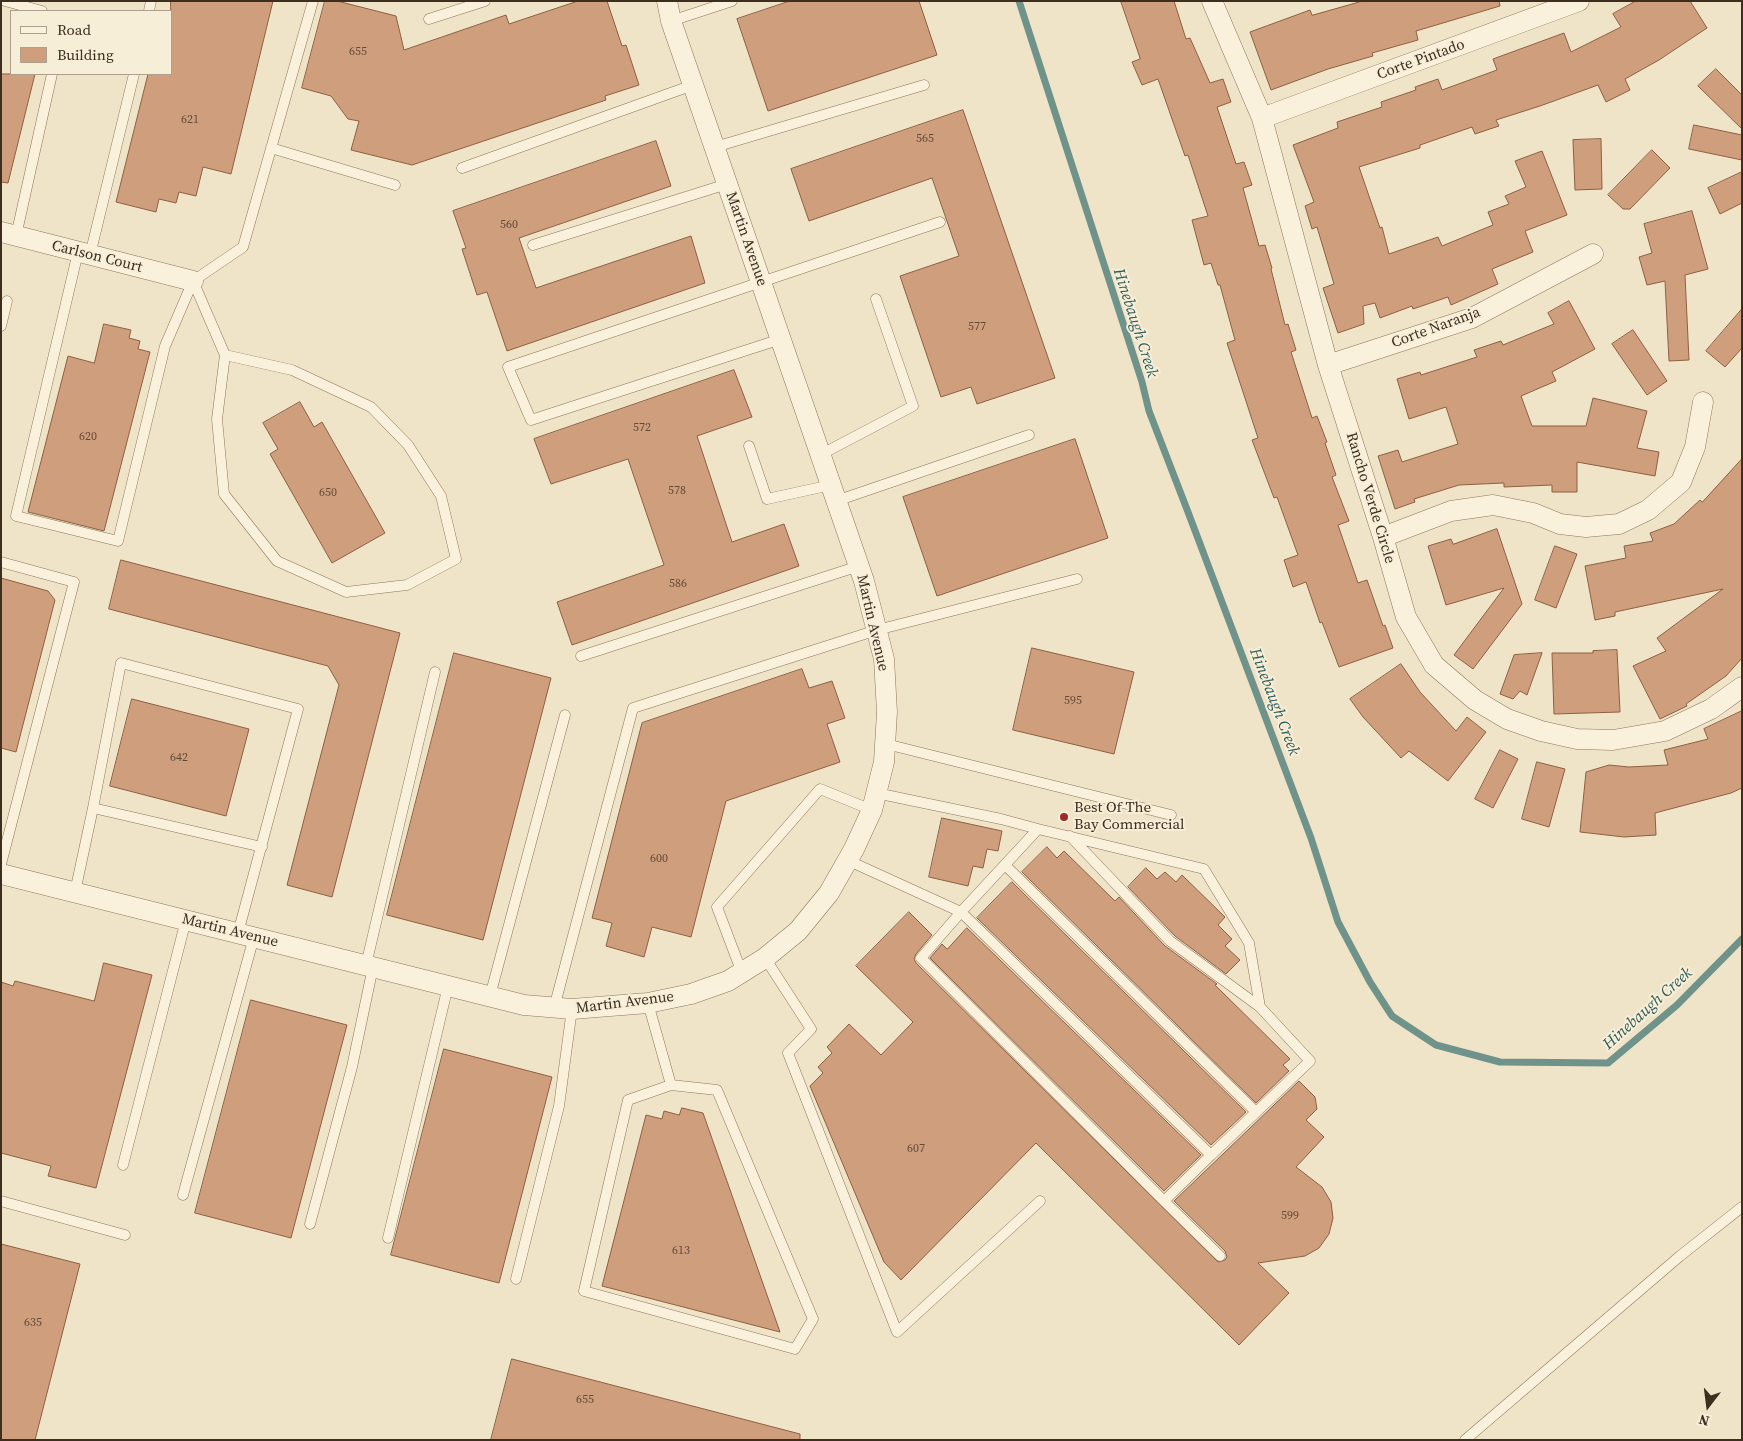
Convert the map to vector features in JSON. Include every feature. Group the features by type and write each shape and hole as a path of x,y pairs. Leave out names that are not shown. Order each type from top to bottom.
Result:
{"street":[{"name":"Rancho Verde Circle","path":"1212,1 1262,118 1328,365 1384,537 1406,617 1434,664 1475,700 1507,719 1541,731 1576,740 1613,740 1664,731 1711,710 1742,687"},
{"name":"Corte Pintado","path":"1262,118 1579,1"},
{"name":"Martin Avenue","path":"1,874 524,1005 563,1009 648,1003 692,994 728,981 765,958 798,931 829,893 847,860 874,801 884,762 887,712 884,659 858,566 834,493 669,11"},
{"name":"Carlson Court","path":"9,234 193,281"},
{"name":"Corte Naranja","path":"1328,365 1472,318 1594,254"},
{"path":"1384,537 1450,511 1493,505 1533,513 1560,524 1586,526 1618,524 1648,510 1681,482 1695,447 1703,402"}],"lane":[{"path":"4,1 38,10"},
{"path":"134,75 84,253 16,516 118,541 165,346 193,281 243,247 313,1"},
{"path":"430,19 485,1"},
{"path":"669,11 732,1"},
{"path":"9,234 52,75"},
{"path":"462,168 693,85"},
{"path":"715,147 924,85"},
{"path":"271,148 395,185"},
{"path":"533,246 727,184"},
{"path":"781,339 530,420 508,367 940,222"},
{"path":"193,281 225,355 218,419 224,494 277,561 346,592 407,585 456,559 441,496 408,445 371,407 292,370 225,355"},
{"path":"820,455 912,406 876,299"},
{"path":"1,326 7,301"},
{"path":"749,446 767,499 834,493 1029,434"},
{"path":"1,562 74,582 1,864"},
{"path":"581,656 858,566"},
{"path":"516,1279 559,1106 563,1009 633,708 876,630 1077,579"},
{"path":"75,892 121,663 298,709 262,847 246,935 184,1195"},
{"path":"310,1224 352,1066 369,966 435,672"},
{"path":"490,996 565,714"},
{"path":"886,744 1172,815"},
{"path":"742,973 716,907 820,789 874,801 1001,819 1204,869 1249,944 1260,1007"},
{"path":"93,808 262,847"},
{"path":"1038,829 921,958 1220,1256"},
{"path":"1070,836 1170,940 1260,1007 1310,1062 1164,1201"},
{"path":"847,860 961,912 1211,1155"},
{"path":"1005,865 1256,1112"},
{"path":"123,1165 186,920"},
{"path":"765,958 812,1029 788,1053 897,1332 1040,1201"},
{"path":"388,1238 448,986"},
{"path":"648,1003 671,1085"},
{"path":"671,1085 717,1090 813,1319 795,1349 584,1291 628,1100 671,1085"},
{"path":"1,1202 125,1234"},
{"path":"1465,1440 1680,1256 1742,1207"}],"building":[{"path":"171,1 273,1 231,174 203,167 196,196 179,192 176,203 159,199 156,212 116,202 148,75 172,75"},
{"path":"325,1 337,1 396,16 404,50 506,15 509,24 578,1 607,1 622,46 626,45 639,85 605,96 606,100 412,165 351,150 359,121 348,119 331,96 302,88"},
{"path":"790,1 919,1 937,55 768,111 737,19"},
{"path":"1121,1 1174,1 1186,39 1190,38 1210,83 1223,79 1231,102 1217,107 1236,164 1244,162 1252,185 1243,188 1259,246 1265,245 1285,325 1288,324 1296,350 1291,352 1312,418 1317,416 1327,442 1325,443 1336,475 1332,477 1349,521 1338,525 1358,583 1367,580 1393,648 1339,667 1322,622 1320,623 1306,582 1293,587 1284,560 1298,555 1277,497 1274,498 1252,440 1258,438 1227,343 1235,340 1220,285 1218,285 1211,263 1204,265 1192,220 1208,216 1188,155 1185,156 1158,79 1142,85 1132,62 1140,59"},
{"path":"1363,1 1499,1 1500,6 1416,31 1418,40 1372,53 1373,56 1328,69 1271,90 1250,32 1310,10 1312,15"},
{"path":"1636,1 1690,1 1707,28 1659,60 1625,79 1630,90 1606,102 1598,85 1496,120 1499,126 1475,134 1472,127 1420,145 1420,148 1359,167 1380,228 1382,227 1389,254 1438,237 1442,246 1493,225 1488,212 1509,204 1505,196 1526,187 1515,161 1542,151 1567,215 1525,231 1533,252 1492,269 1498,284 1451,305 1448,297 1413,309 1412,306 1380,318 1375,303 1363,306 1364,324 1338,333 1323,288 1334,284 1317,227 1312,229 1305,206 1314,202 1293,145 1338,128 1337,122 1382,107 1381,102 1416,90 1415,87 1438,79 1442,90 1497,70 1493,59 1564,33 1571,52 1621,27 1613,14"},
{"path":"1716,69 1742,95 1742,129 1698,86"},
{"path":"1,74 35,75 8,183 1,182"},
{"path":"963,110 1055,378 977,404 971,387 941,397 900,276 959,256 932,178 809,221 791,169"},
{"path":"1694,125 1742,135 1742,160 1689,149"},
{"path":"1601,139 1602,189 1575,190 1573,140"},
{"path":"656,141 671,186 519,238 536,288 691,236 705,283 507,351 487,292 477,295 462,249 466,248 453,211"},
{"path":"1652,150 1670,168 1630,209 1623,209 1608,195"},
{"path":"1742,172 1742,203 1720,214 1708,188"},
{"path":"1692,211 1708,269 1685,275 1689,360 1669,361 1665,281 1647,285 1639,257 1652,253 1644,224"},
{"path":"1569,301 1595,349 1552,372 1556,381 1521,396 1532,426 1586,426 1593,398 1647,411 1637,448 1659,452 1655,476 1577,462 1577,492 1552,492 1552,485 1504,487 1504,483 1459,485 1414,499 1415,502 1395,509 1378,456 1398,450 1402,462 1458,444 1446,407 1409,419 1397,379 1420,372 1421,375 1477,357 1474,350 1501,341 1503,345 1554,324 1548,313"},
{"path":"1742,309 1742,348 1725,367 1706,351"},
{"path":"104,324 131,330 129,338 140,341 138,349 150,352 104,531 28,512 68,356 94,363"},
{"path":"1633,330 1667,381 1647,395 1612,344"},
{"path":"734,370 752,417 697,436 732,542 784,524 799,566 572,645 557,602 664,565 628,459 551,484 534,439"},
{"path":"300,402 314,427 322,422 385,533 332,563 270,454 278,449 263,423"},
{"path":"1075,439 1108,538 937,596 903,497"},
{"path":"1742,459 1742,658 1726,676 1686,704 1687,706 1660,719 1633,666 1666,651 1657,638 1723,589 1615,612 1615,616 1595,620 1585,566 1626,558 1624,546 1653,541 1650,533 1674,524 1700,500 1702,502"},
{"path":"1497,529 1522,604 1473,669 1454,655 1504,588 1446,605 1428,546 1451,539 1453,544"},
{"path":"1555,546 1577,554 1556,608 1535,600"},
{"path":"121,560 400,633 332,897 287,885 339,685 328,666 109,609"},
{"path":"1,578 48,591 55,600 16,752 1,748"},
{"path":"1032,648 1134,672 1114,754 1013,730"},
{"path":"1617,650 1620,712 1554,714 1552,653 1593,653 1593,651"},
{"path":"454,653 551,678 483,940 387,915"},
{"path":"1542,653 1527,695 1520,691 1513,699 1500,694 1514,655"},
{"path":"1401,664 1420,692 1456,731 1467,717 1486,732 1448,781 1409,751 1401,758 1363,717 1350,699"},
{"path":"802,669 809,688 832,681 845,718 827,724 840,762 726,801 691,937 652,927 644,957 606,946 612,923 592,918 642,723"},
{"path":"132,699 249,729 226,816 110,786"},
{"path":"1742,711 1742,788 1731,793 1655,813 1656,835 1624,837 1580,832 1586,772 1609,765 1629,767 1668,765 1664,750 1708,739 1704,729"},
{"path":"1500,750 1518,759 1493,808 1475,799"},
{"path":"1537,762 1565,769 1549,827 1522,819"},
{"path":"942,818 1002,831 998,851 987,849 983,868 973,866 968,886 929,877"},
{"path":"1047,847 1057,858 1064,851 1115,901 1119,897 1165,946 1217,984 1215,985 1290,1059 1283,1065 1289,1071 1256,1103 1022,872"},
{"path":"1146,868 1157,879 1165,872 1176,882 1182,875 1225,917 1218,925 1232,939 1225,946 1240,960 1226,974 1175,936 1128,887"},
{"path":"1012,882 1246,1112 1211,1145 977,918"},
{"path":"909,912 932,935 916,954 914,959 916,963 1218,1262 1225,1260 1227,1257 1225,1251 1174,1201 1299,1081 1315,1097 1317,1109 1306,1120 1324,1137 1296,1167 1322,1187 1331,1202 1333,1218 1329,1234 1319,1248 1305,1256 1258,1263 1289,1293 1239,1345 1036,1143 901,1280 884,1262 810,1086 823,1073 818,1067 832,1053 827,1047 849,1024 881,1055 913,1022 856,966"},
{"path":"967,928 1201,1155 1164,1191 930,958 942,944 947,949"},
{"path":"104,963 152,975 96,1188 48,1176 51,1166 1,1153 1,982 13,986 15,981 94,1001"},
{"path":"251,1000 347,1025 291,1238 195,1213"},
{"path":"444,1049 552,1077 499,1283 391,1255"},
{"path":"682,1108 703,1113 780,1332 602,1286 646,1115 662,1119 664,1111 679,1115"},
{"path":"1,1244 80,1264 35,1440 1,1440"},
{"path":"512,1359 800,1434 800,1440 491,1440"}],"waterway":[{"name":"Hinebaugh Creek","path":"1019,1 1142,382 1149,411 1311,838 1338,922 1370,982 1392,1016 1436,1045 1500,1062 1608,1063 1677,1005 1742,939"}],"place":[{"name":"Best Of The Bay Commercial","path":"1064,817"}]}
